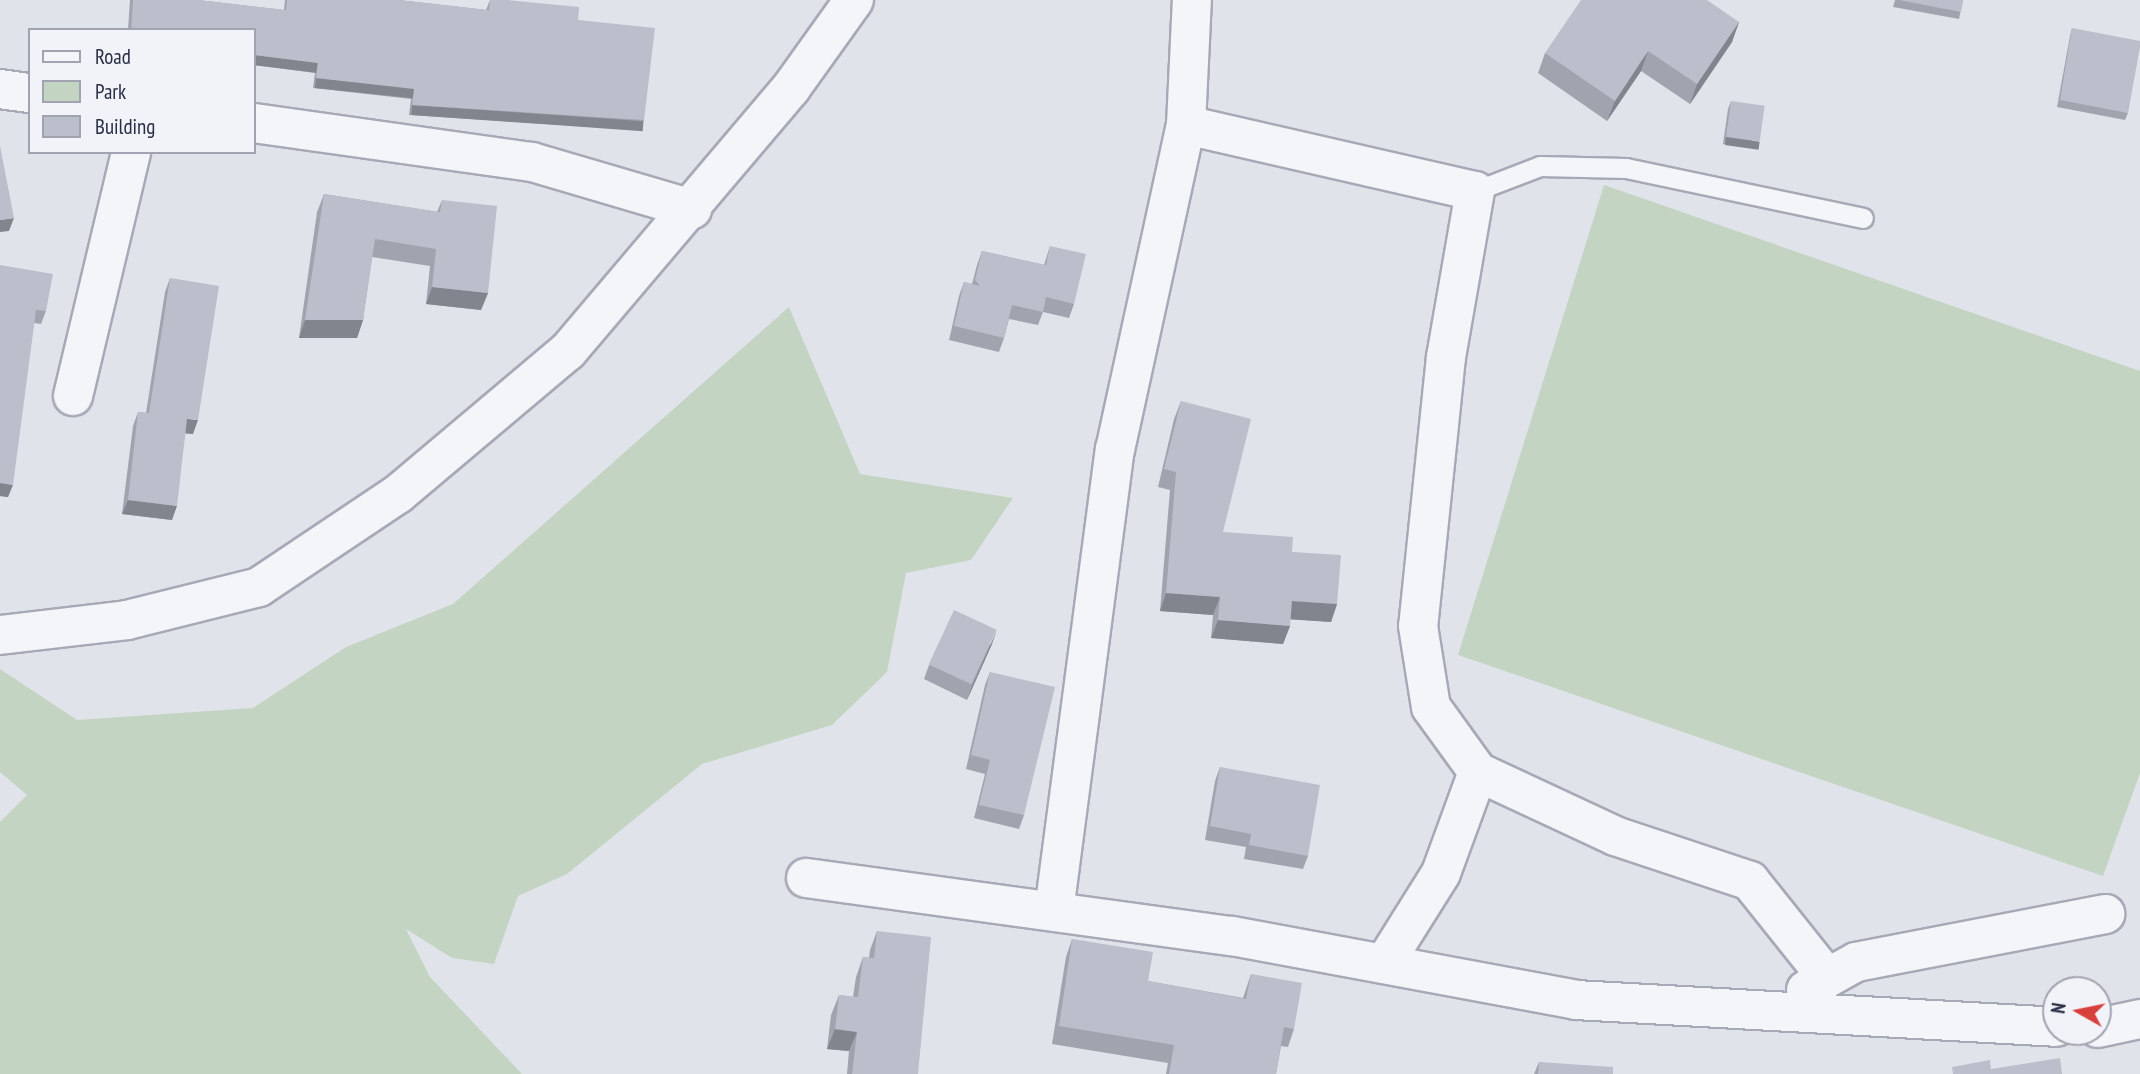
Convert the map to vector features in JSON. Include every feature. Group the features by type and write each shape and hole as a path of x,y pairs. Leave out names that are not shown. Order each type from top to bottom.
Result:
{"street":[{"path":"0,635 127,620 259,587 398,494 568,351 692,209 854,0"},
{"path":"1054,911 1115,450 1186,125 1192,0"},
{"path":"0,89 28,93"},
{"path":"256,123 532,162 692,209"},
{"path":"1186,125 1475,191 1446,357 1418,626 1431,707 1478,772 1615,836 1750,881 1825,975"},
{"path":"73,396 131,154"},
{"path":"1384,964 1441,873 1478,772"},
{"path":"806,878 978,906 1054,911 1384,964 1576,1000 1791,1016 2042,1026"},
{"path":"1791,1016 1803,993 1825,975 1950,941 2105,914"},
{"path":"2112,1025 2140,1019"}],"lane":[{"path":"1475,191 1540,166 1626,168 1863,218"}],"green space":[{"path":"1604,185 2140,371 2140,773 2103,876 1458,655"},
{"path":"789,307 860,474 1013,498 971,560 906,573 887,672 832,725 702,764 567,874 518,896 494,964 452,958 406,929 430,977 522,1074 0,1074 0,822 27,795 0,772 0,669 77,720 253,708 346,647 453,604"}],"building":[{"path":"133,0 198,0 286,10 287,0 399,0 489,10 490,0 507,0 579,7 578,20 655,28 644,120 412,105 414,89 316,78 318,63 256,55 256,28 131,28"},
{"path":"1581,0 1707,0 1739,22 1697,84 1648,51 1615,101 1545,53"},
{"path":"1899,0 1963,0 1961,12"},
{"path":"2072,28 2140,41 2128,113 2060,100"},
{"path":"1731,101 1765,106 1760,141 1726,137"},
{"path":"0,146 14,218 0,220"},
{"path":"324,194 440,212 442,200 497,206 488,293 432,287 436,249 375,239 363,320 305,320"},
{"path":"1050,246 1086,254 1074,304 1046,297 1043,312 1012,305 1004,338 954,326 964,282 980,286 975,280 982,251 1046,265"},
{"path":"0,265 53,274 46,311 36,310 13,485 0,483"},
{"path":"170,278 219,286 198,420 187,419 177,506 128,500 138,412 149,413"},
{"path":"1181,401 1251,419 1223,532 1293,537 1292,552 1341,555 1337,604 1292,601 1290,626 1218,620 1220,597 1166,593 1176,472 1164,469"},
{"path":"954,610 997,630 971,684 929,664"},
{"path":"990,672 1055,687 1024,815 979,805 990,760 971,755"},
{"path":"1220,767 1320,785 1308,856 1249,845 1251,834 1210,826"},
{"path":"877,931 931,937 918,1074 852,1074 857,1032 835,1029 839,995 858,997 863,957 874,958"},
{"path":"1072,939 1153,952 1148,981 1246,999 1251,974 1302,983 1294,1029 1284,1027 1276,1074 1169,1074 1174,1045 1059,1026"},
{"path":"2060,1058 2062,1074 1953,1074 1952,1067 1990,1060 1991,1069"},
{"path":"1539,1062 1613,1067 1613,1074 1538,1074"}]}
